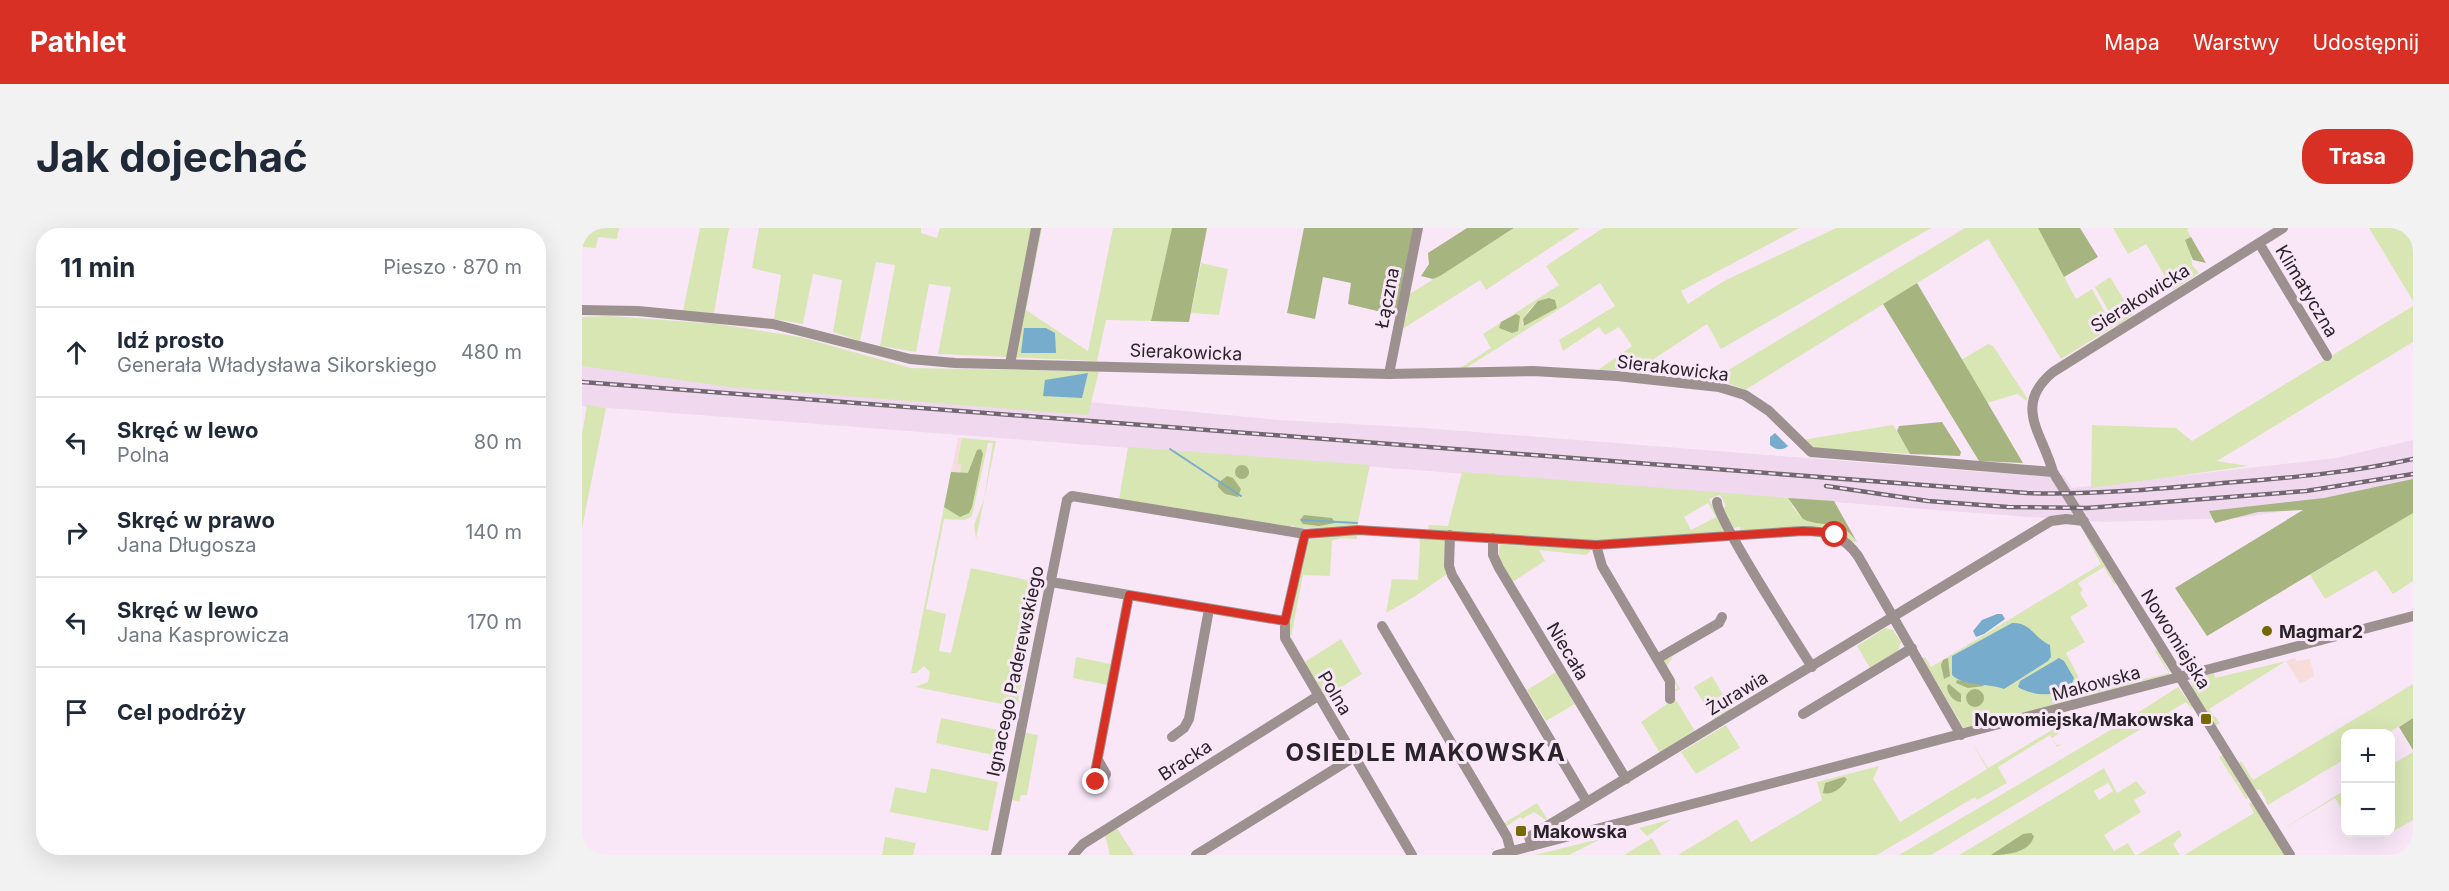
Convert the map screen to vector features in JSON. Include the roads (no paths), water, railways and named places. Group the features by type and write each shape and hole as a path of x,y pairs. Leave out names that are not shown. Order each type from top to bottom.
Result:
{"street":[{"path":"1010,364 1036,228"},
{"name":"Łączna","path":"1389,374 1418,228"},
{"name":"Sierakowicka","path":"582,310 638,311 772,324 910,359 955,363 1389,374 1533,370 1719,387 1755,401 1811,452 2053,472 2032,421 2035,395 2045,379 2060,367 2283,228"},
{"name":"Klimatyczna","path":"2259,243 2327,356"},
{"name":"Nowomiejska","path":"2053,472 2290,855"},
{"name":"Ignacego Paderewskiego","path":"996,855 1067,500 1072,496 1305,534"},
{"path":"1717,502 1719,510 1812,667"},
{"name":"Żurawia","path":"1532,846 1529,837 1894,617 1967,568 2054,520 2084,521"},
{"path":"1305,534 1358,530 1596,545 1817,531 1835,535 1847,543 1858,556 1961,735"},
{"name":"Polna","path":"1305,534 1284,632 1290,648 1412,855"},
{"path":"1450,535 1449,566 1452,575 1587,802"},
{"name":"Niecała","path":"1493,538 1493,555 1499,568 1626,779"},
{"path":"1596,545 1602,566 1670,682 1668,692 1670,699"},
{"path":"1051,582 1285,621"},
{"path":"1098,760 1129,595"},
{"path":"1172,737 1186,726 1190,716 1209,609"},
{"name":"Makowska","path":"1497,855 2413,616"},
{"path":"1657,658 1719,623 1722,617"},
{"path":"1382,626 1507,837 1511,852"},
{"path":"1803,714 1912,648"},
{"name":"Bracka","path":"1073,855 1083,844 1318,696"},
{"path":"1196,855 1354,757"}],"water":[{"path":"1024,328 1046,328 1055,333 1056,353 1021,353"},
{"path":"1088,373 1082,398 1043,396 1045,380"},
{"path":"1775,433 1788,446 1779,449 1770,445 1770,437"},
{"path":"2002,614 2005,619 1976,637 1973,631 1982,620"},
{"path":"2012,623 2024,625 2050,645 2051,657 2048,661 2004,689 1970,683 1952,675 1952,656"},
{"path":"2059,658 2064,661 2074,678 2065,690 2058,693 2041,694 2018,687 2020,681"}],"waterway":[{"path":"1170,449 1241,496"},
{"path":"1302,520 1357,523"}],"railway":[{"path":"582,382 2027,493 2125,491 2271,479 2342,471 2413,459"},
{"path":"1826,486 1928,501 2008,507 2087,508 2306,491 2413,474"}],"place":[{"name":"Magmar2","path":"2267,631"},
{"name":"Nowomiejska/Makowska","path":"2206,719"},
{"name":"Makowska","path":"1521,831"}],"district":[{"name":"OSIEDLE MAKOWSKA","path":"1426,752"}]}
